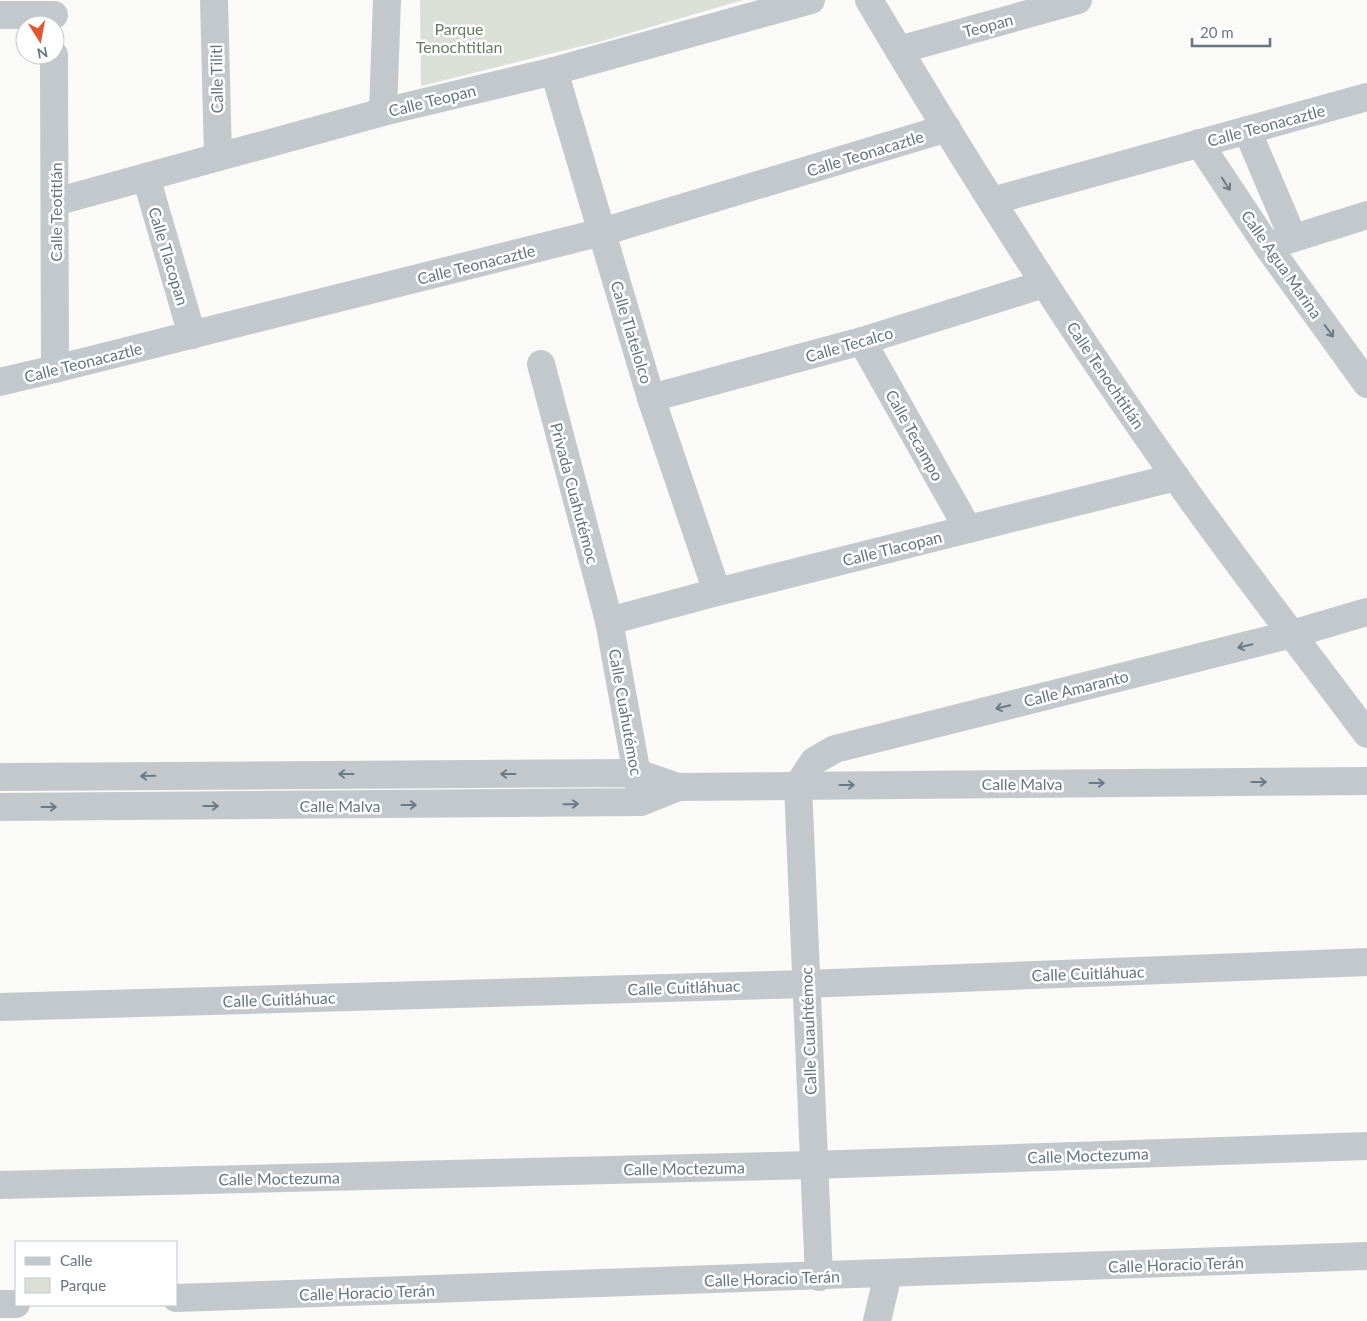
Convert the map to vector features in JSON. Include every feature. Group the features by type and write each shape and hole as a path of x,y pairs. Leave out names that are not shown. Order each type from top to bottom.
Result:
{"street":[{"name":"Calle Tilitl","path":"214,0 218,157"},
{"path":"383,112 387,0"},
{"name":"Calle Teopan","path":"55,202 383,112 554,71 811,0"},
{"name":"Calle Tenochtitlán","path":"869,0 898,50 1044,284 1176,477 1367,734"},
{"name":"Teopan","path":"898,50 1078,0"},
{"path":"0,15 54,13"},
{"name":"Calle Teotitlán","path":"54,65 55,370"},
{"name":"Calle Tlatelolco","path":"554,71 652,398 717,592"},
{"name":"Calle Teonacaztle","path":"992,201 1367,97"},
{"name":"Calle Teonacaztle","path":"0,382 55,370 602,232 947,128"},
{"path":"1247,130 1293,238"},
{"name":"Calle Agua Marina","path":"1199,143 1268,247 1367,384"},
{"name":"Calle Tlacopan","path":"146,177 192,335"},
{"path":"1268,247 1367,215"},
{"name":"Calle Tecalco","path":"652,398 862,341 1044,284"},
{"name":"Calle Tecampo","path":"862,341 968,529"},
{"name":"Privada Cuahutémoc","path":"542,364 609,621"},
{"name":"Calle Tlacopan","path":"609,621 717,592 1176,477"},
{"name":"Calle Amaranto","path":"798,785 814,761 835,749 1292,634 1367,612"},
{"name":"Calle Cuahutémoc","path":"609,621 641,802"},
{"name":"Calle Malva","path":"0,777 637,773 678,786 1367,781"},
{"name":"Calle Cuauhtémoc","path":"798,785 819,1277"},
{"name":"Calle Malva","path":"0,807 641,802 678,786"},
{"name":"Calle Cuitláhuac","path":"0,1007 806,984 1367,962"},
{"name":"Calle Moctezuma","path":"0,1185 813,1165 1367,1146"},
{"name":"Calle Horacio Terán","path":"178,1298 819,1277 1367,1256"},
{"path":"877,1321 888,1274"},
{"path":"0,1304 15,1304"}],"green space":[{"name":"Parque Tenochtitlan","path":"420,0 743,0 606,40 421,86"}]}
